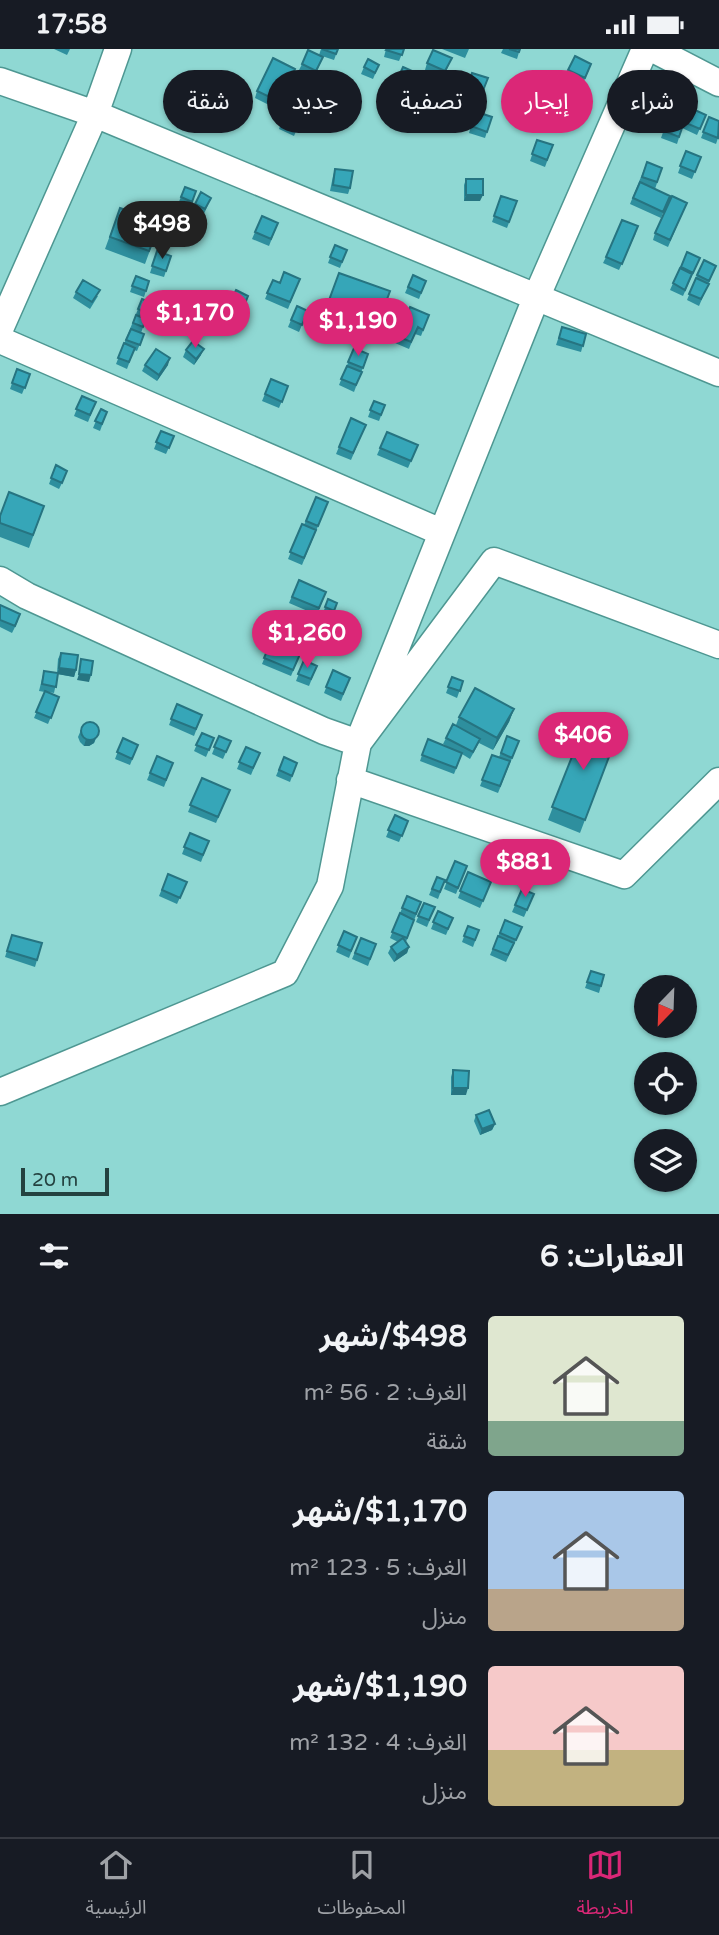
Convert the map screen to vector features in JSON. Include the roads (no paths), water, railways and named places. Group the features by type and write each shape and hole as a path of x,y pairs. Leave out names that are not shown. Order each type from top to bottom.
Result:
{"street":[{"path":"0,329 95,114 118,49"},
{"path":"0,1092 285,974 330,885 358,743 536,298 645,49"},
{"path":"653,49 719,83"},
{"path":"0,81 95,114 719,373"},
{"path":"0,340 441,532"},
{"path":"358,743 494,561 719,645"},
{"path":"0,580 27,596 324,731 358,743"},
{"path":"350,779 624,875 719,781"}]}
